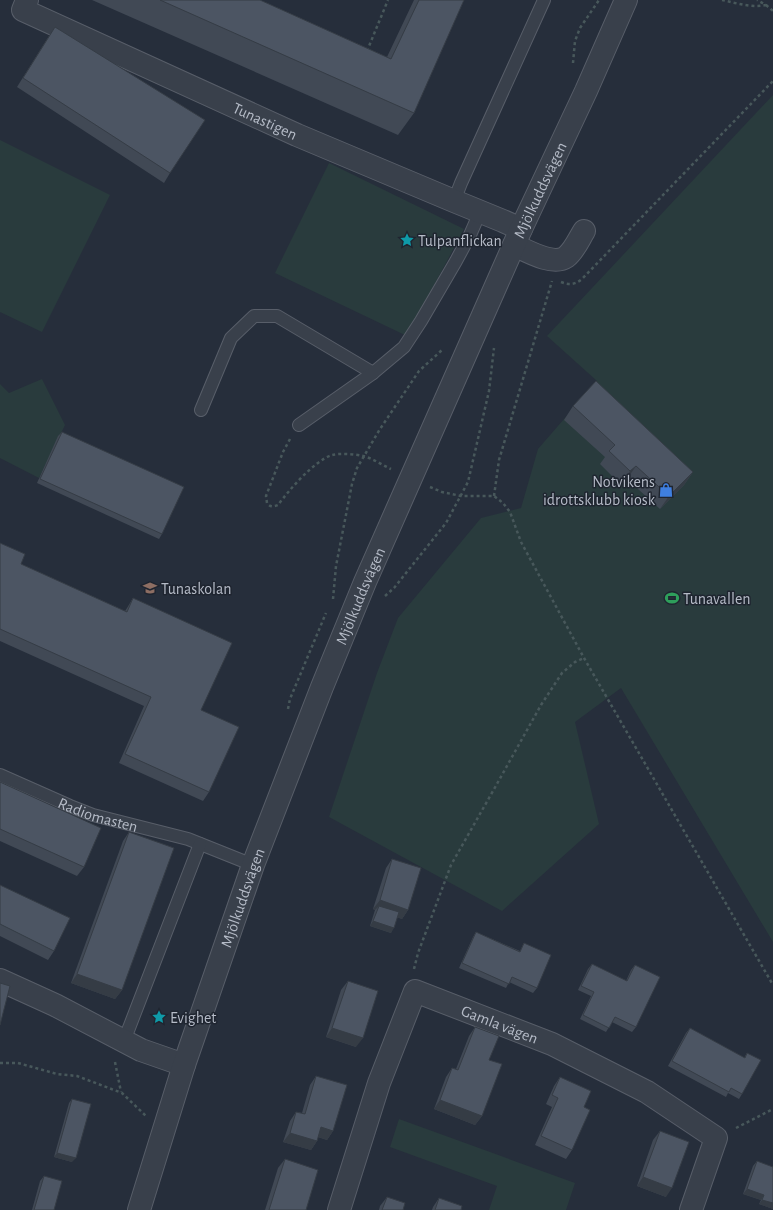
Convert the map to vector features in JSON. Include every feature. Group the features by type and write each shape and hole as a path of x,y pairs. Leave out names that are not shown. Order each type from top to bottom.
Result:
{"street":[{"name":"Tunastigen","path":"27,0 23,10 297,135 480,212 517,237 541,257 552,260 558,260 566,257 584,231"},
{"name":"Mjölkuddsvägen","path":"139,1210 184,1065 253,866 322,686 365,582 517,237 583,98 626,0"},
{"path":"0,980 55,1005 141,1050 184,1065"},
{"name":"Gamla vägen","path":"415,991 559,1048 647,1092 716,1138"},
{"path":"339,1210 379,1084 415,991"},
{"path":"691,1210 716,1138"}],"lane":[{"path":"454,202 461,183 544,0"},
{"path":"299,425 373,373 404,347 456,261 480,212"},
{"path":"201,410 231,338 254,316 277,316 373,373"},
{"name":"Radiomasten","path":"0,775 94,815 188,839 253,866"},
{"path":"124,1041 200,844"}],"path":[{"path":"364,58 388,0"},
{"path":"722,0 740,4 760,6 766,5"},
{"path":"757,0 773,10"},
{"path":"494,496 499,460 552,279 566,284 577,283 582,279 773,81"},
{"path":"382,598 394,588 446,523 468,482 476,453 489,391 495,341"},
{"path":"333,599 336,566 352,484 357,468 419,371 447,346"},
{"path":"299,425 283,452 274,473 266,496 269,506 274,507 278,505 297,482 319,462 330,456 348,454 364,456 392,470"},
{"path":"429,486 442,492 461,496 494,496 503,503 510,512 521,542 584,658 773,985"},
{"path":"415,991 413,975 418,953 451,865 541,705 562,673 575,662 584,658"},
{"path":"0,1063 18,1063 84,1079 122,1093 147,1117"},
{"path":"716,1138 773,1109"}],"shaded area":[{"name":"Tunavallen","path":"773,95 773,942 621,688 575,722 599,824 502,911 329,817 377,673 398,618 481,518 521,508 538,449 597,381 547,336"},
{"path":"0,140 110,195 42,332 0,312"},
{"path":"329,163 464,229 407,336 275,273"},
{"path":"42,379 65,425 39,478 0,458 0,384 9,393"},
{"path":"399,1119 575,1183 566,1210 489,1210 497,1186 390,1147"}],"building":[{"path":"160,0 260,0 391,59 419,0 464,0 414,113"},
{"path":"55,27 205,120 170,173 23,78"},
{"path":"596,381 693,472 669,496 636,466 630,471 609,451 615,445 573,406"},
{"path":"62,432 184,487 162,534 40,479"},
{"path":"0,543 25,554 21,564 127,612 133,598 232,643 201,710 239,727 209,792 125,754 151,697 0,629"},
{"path":"0,782 101,828 84,867 0,829"},
{"path":"129,832 174,848 122,990 77,974"},
{"path":"392,859 421,868 408,910 380,900"},
{"path":"0,885 70,918 54,951 0,924"},
{"path":"379,906 399,912 394,928 373,921"},
{"path":"476,932 520,952 524,943 551,955 537,988 512,977 509,984 462,963"},
{"path":"592,964 627,981 635,965 660,977 636,1027 615,1017 609,1028 583,1015 594,992 581,986"},
{"path":"348,981 378,991 363,1038 332,1028"},
{"path":"0,983 10,986 0,1025"},
{"path":"475,1027 499,1036 489,1060 502,1064 482,1116 440,1100 452,1068 458,1070"},
{"path":"690,1028 745,1058 747,1053 761,1060 742,1094 731,1088 729,1092 672,1061"},
{"path":"316,1076 347,1085 333,1131 321,1127 317,1141 290,1133 296,1112 305,1114"},
{"path":"560,1077 591,1091 584,1107 590,1110 572,1150 541,1136 558,1098 552,1095"},
{"path":"72,1099 91,1104 76,1158 57,1153"},
{"path":"660,1131 689,1142 672,1188 643,1177"},
{"path":"285,1159 318,1170 306,1210 269,1210"},
{"path":"757,1161 773,1167 773,1203 762,1200 764,1195 747,1189"},
{"path":"44,1176 62,1181 54,1210 34,1210"},
{"path":"387,1197 405,1203 403,1210 382,1210"},
{"path":"439,1198 462,1206 461,1210 435,1210"}],"place":[{"name":"Tulpanflickan","path":"407,240"},
{"name":"Notvikens idrottsklubb kiosk","path":"666,490"},
{"name":"Tunaskolan","path":"150,588"},
{"name":"Tunavallen","path":"672,598"},
{"name":"Evighet","path":"159,1017"}]}
